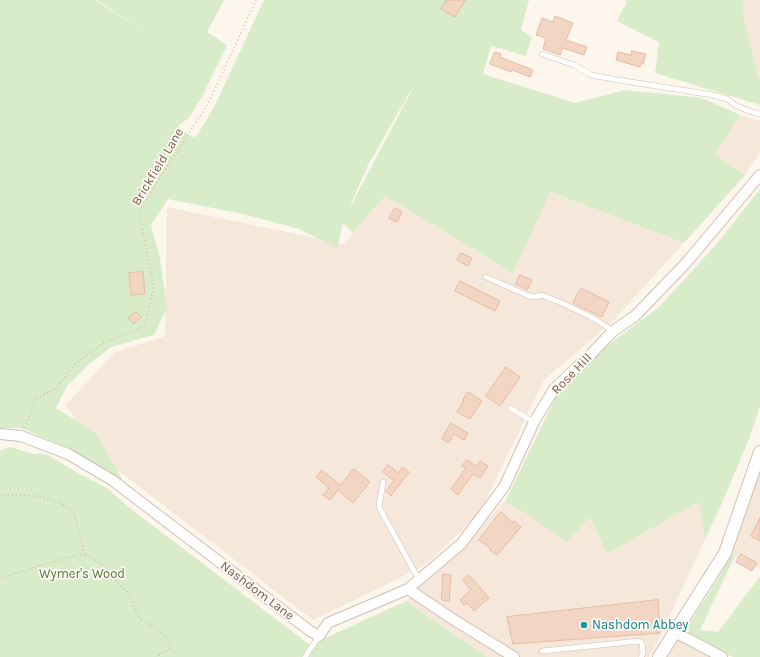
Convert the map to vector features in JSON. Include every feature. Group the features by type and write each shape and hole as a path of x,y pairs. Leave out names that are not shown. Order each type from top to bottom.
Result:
{"street":[{"name":"Rose Hill","path":"408,589 461,544 504,487 534,422 554,389 613,332 635,316 686,263 760,175"},
{"name":"Nashdom Lane","path":"0,434 21,436 68,454 112,480 310,631 319,636"},
{"path":"659,657 725,553 760,452"},
{"path":"319,636 328,623 408,589 514,657"},
{"path":"675,632 722,657"}],"lane":[{"path":"542,54 574,65 591,74 618,80 713,95 727,99 749,111 760,114"},
{"path":"486,277 529,296 534,297 542,295 562,303 595,319 613,332"},
{"path":"510,408 534,422"},
{"path":"383,482 379,507 419,580"},
{"path":"305,657 319,636"},
{"path":"542,651 638,641 642,644 643,653 641,657"}],"path":[{"name":"Brickfield Lane","path":"21,436 36,399 55,389 76,363 103,343 145,326 154,288 139,210 208,104 256,0"},
{"path":"0,496 5,494 36,496 66,505 72,510 85,555"},
{"path":"0,578 76,555 85,555 93,558 108,570 130,596 140,618 160,631 170,640 171,647 156,657"}],"shaded area":[{"path":"744,0 760,0 760,79 758,79 742,9"},
{"path":"740,115 760,121 760,152 745,175 715,154"},
{"path":"549,192 684,243 613,321 544,380 479,514 424,566 313,620 107,462 65,405 116,352 165,336 167,207 344,244 385,196 513,273"},
{"path":"758,470 760,471 760,569 730,554"},
{"path":"505,501 530,516 590,517 608,554 699,502 705,539 659,639 649,657 487,657 406,601"},
{"path":"679,640 713,657 665,657 673,645"}],"green space":[{"path":"0,0 94,0 152,35 96,0 224,0 207,32 227,45 204,93 189,118 178,126 190,136 195,137 215,105 264,0 529,0 521,30 532,37 526,56 491,46 483,74 575,103 625,90 702,98 740,115 715,154 745,175 684,243 550,192 513,273 385,196 353,233 343,223 337,248 299,229 243,214 168,199 151,225 160,258 167,308 154,335 111,347 89,364 67,386 56,408 95,432 124,482 70,449 21,428 2,428 0,430","holes":["412,90 347,213 368,165"]},
{"path":"623,0 744,0 742,9 758,78 760,79 760,105 655,73 659,42 617,21 627,1"},
{"path":"760,189 760,406 749,439 705,539 699,502 607,554 590,517 566,542 530,516 505,501 559,391 603,349 659,307 715,246"},
{"name":"Wymer's Wood","path":"10,447 33,454 46,454 107,488 131,509 310,645 406,601 487,657 0,657 0,451"},
{"path":"730,554 735,556 700,630 718,632 760,576 760,657 733,657 695,640 689,634 688,626 721,574"}],"building":[{"path":"447,0 465,0 455,17 441,9"},
{"path":"555,16 573,23 566,40 587,47 584,55 563,48 560,55 543,49 546,38 536,35 542,18 553,22"},
{"path":"632,51 646,54 643,64 641,63 640,67 616,60 618,52 631,55"},
{"path":"495,52 501,54 500,57 533,70 530,77 490,64"},
{"path":"395,208 402,212 397,222 389,218"},
{"path":"461,253 472,258 468,266 457,260"},
{"path":"143,272 145,294 131,295 129,273"},
{"path":"520,275 532,280 527,290 516,284"},
{"path":"460,281 500,301 495,311 455,291"},
{"path":"581,288 609,302 602,317 573,303"},
{"path":"136,312 141,317 133,324 128,318"},
{"path":"506,367 520,377 500,406 486,396"},
{"path":"468,392 482,401 470,419 457,412"},
{"path":"451,423 468,433 464,440 454,434 449,443 442,439"},
{"path":"467,460 476,466 480,461 488,466 480,478 473,474 458,495 451,489 466,468 462,466"},
{"path":"388,465 398,473 403,467 409,472 391,496 386,491 394,481 383,472"},
{"path":"354,469 370,482 353,503 338,490 330,500 323,495 329,488 316,477 322,470 340,485"},
{"path":"501,512 513,523 514,521 521,527 497,555 479,540"},
{"path":"760,518 760,541 751,536"},
{"path":"741,554 757,563 752,571 736,562"},
{"path":"443,574 451,575 449,601 442,600"},
{"path":"469,575 489,598 474,611 467,603 464,605 460,600 471,590 463,580"},
{"name":"Nashdom Abbey","path":"658,600 660,633 513,644 507,617"}],"place":[{"name":"Nashdom Abbey","path":"584,625"}]}
